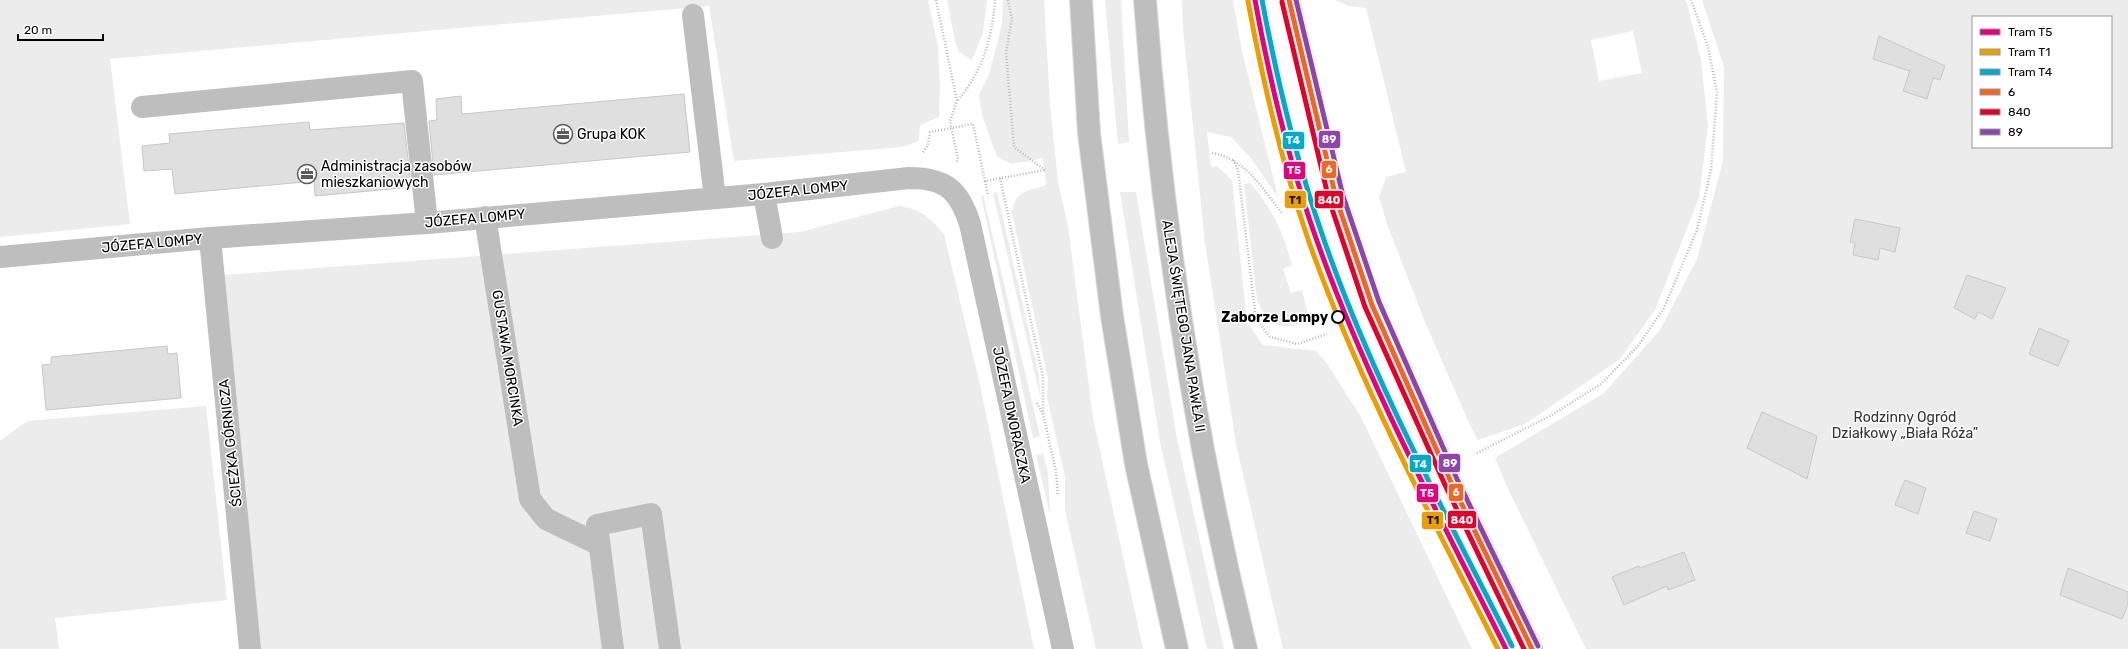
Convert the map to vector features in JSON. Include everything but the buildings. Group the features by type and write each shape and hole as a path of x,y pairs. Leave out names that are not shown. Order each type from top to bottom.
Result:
{"street":[{"path":"1081,0 1089,133 1112,316 1136,464 1177,649"},
{"name":"ALEJA ŚWIĘTEGO JANA PAWŁA II","path":"1145,0 1153,105 1176,286 1196,413 1228,574 1246,649"},
{"path":"1289,0 1336,198 1372,305 1451,482 1532,649"},
{"path":"693,15 715,198"},
{"path":"142,107 412,81 427,223"},
{"name":"JÓZEFA LOMPY","path":"0,257 210,238 427,223 764,194 909,178 931,180 948,186"},
{"name":"JÓZEFA DWORACZKA","path":"948,186 961,201 970,224 1063,649"},
{"path":"764,194 772,238"},
{"name":"GUSTAWA MORCINKA","path":"485,217 530,499 546,520 598,544"},
{"name":"ŚCIEŻKA GÓRNICZA","path":"210,238 250,649"},
{"path":"613,649 598,544 597,526 650,514 670,649"}],"path":[{"path":"936,0 957,101"},
{"path":"948,186 958,159 950,121 957,101 968,88 982,66 988,49 995,0"},
{"path":"1008,0 1012,20 1006,52 1014,147 1045,170"},
{"path":"1477,453 1550,416 1602,384 1638,346 1664,308 1697,230 1711,170 1717,92 1708,47 1691,0"},
{"path":"1212,153 1223,155 1243,165 1282,212"},
{"path":"1234,160 1238,170 1256,318 1270,337 1297,344 1327,334"},
{"path":"1000,178 1043,377 1043,414"}],"green space":[{"path":"0,0 928,0 938,46 940,85 939,117 920,125 919,141 902,147 734,161 709,6 110,59 130,224 0,237"},
{"path":"947,0 987,0 983,33 972,60 959,52 955,41"},
{"path":"1003,0 1044,0 1050,104 1058,182 1068,226 1093,418 1143,649 1096,649 1065,510 1065,477 1047,397 1048,379 1012,213 1016,200 1019,196 1023,193 1046,185 1043,158 1012,164 997,157 982,115 979,94 989,75 1002,24"},
{"path":"1105,0 1121,0 1129,142 1118,144"},
{"path":"1182,0 1233,0 1242,51 1278,197 1250,157 1231,137 1207,132 1211,167 1217,166 1232,180 1247,322 1263,345 1316,351 1326,362 1361,417 1472,649 1283,649 1236,444 1205,243 1183,29"},
{"path":"1335,0 1685,0 1687,3 1701,60 1708,126 1699,198 1655,310 1619,360 1525,424 1478,440 1469,423 1425,322 1387,224 1379,197 1386,177 1406,172 1366,8 1349,6","holes":["1633,31 1642,73 1599,81 1591,40"]},
{"name":"Rodzinny Ogród Działkowy „Biała Róża”","path":"1702,0 2128,0 2128,649 1586,649 1509,491 1495,458 1604,393 1660,330 1697,259 1723,161 1724,67"},
{"path":"1250,183 1271,212 1285,241 1292,265 1283,269 1291,293 1302,290 1309,318 1296,325 1285,326 1275,324 1266,317 1257,300 1244,184"},
{"path":"997,192 1039,376 1040,396 993,193"},
{"path":"1120,192 1136,192 1177,439 1224,649 1207,649 1160,442"},
{"path":"983,195 1040,436 1033,438 981,196"},
{"path":"899,206 914,209 925,215 944,234 980,385 1034,649 260,649 224,275 800,232"},
{"path":"206,406 227,600 55,618 59,649 0,649 0,441 27,421"},
{"path":"1043,454 1048,472 1050,515 1036,455"}],"tram line":[{"name":"T5","path":"1255,0 1267,61 1289,152 1307,212 1337,294 1358,345 1405,448 1506,649"},
{"name":"T4","path":"1262,0 1281,90 1304,179 1342,290 1411,444 1512,646"},
{"name":"T1","path":"1248,1 1267,93 1290,183 1309,242 1329,295 1373,398 1498,649"}],"transit line":[{"name":"6","path":"1289,0 1336,198 1372,305 1451,482 1532,649"},
{"name":"89","path":"1296,0 1343,196 1379,302 1457,479 1538,646"},
{"name":"840","path":"1282,2 1329,200 1365,307 1445,485 1524,649"}],"place":[{"name":"Grupa KOK","path":"563,134"},
{"name":"Administracja zasobów mieszkaniowych","path":"307,174"},
{"name":"Zaborze Lompy","path":"1338,317"}]}
